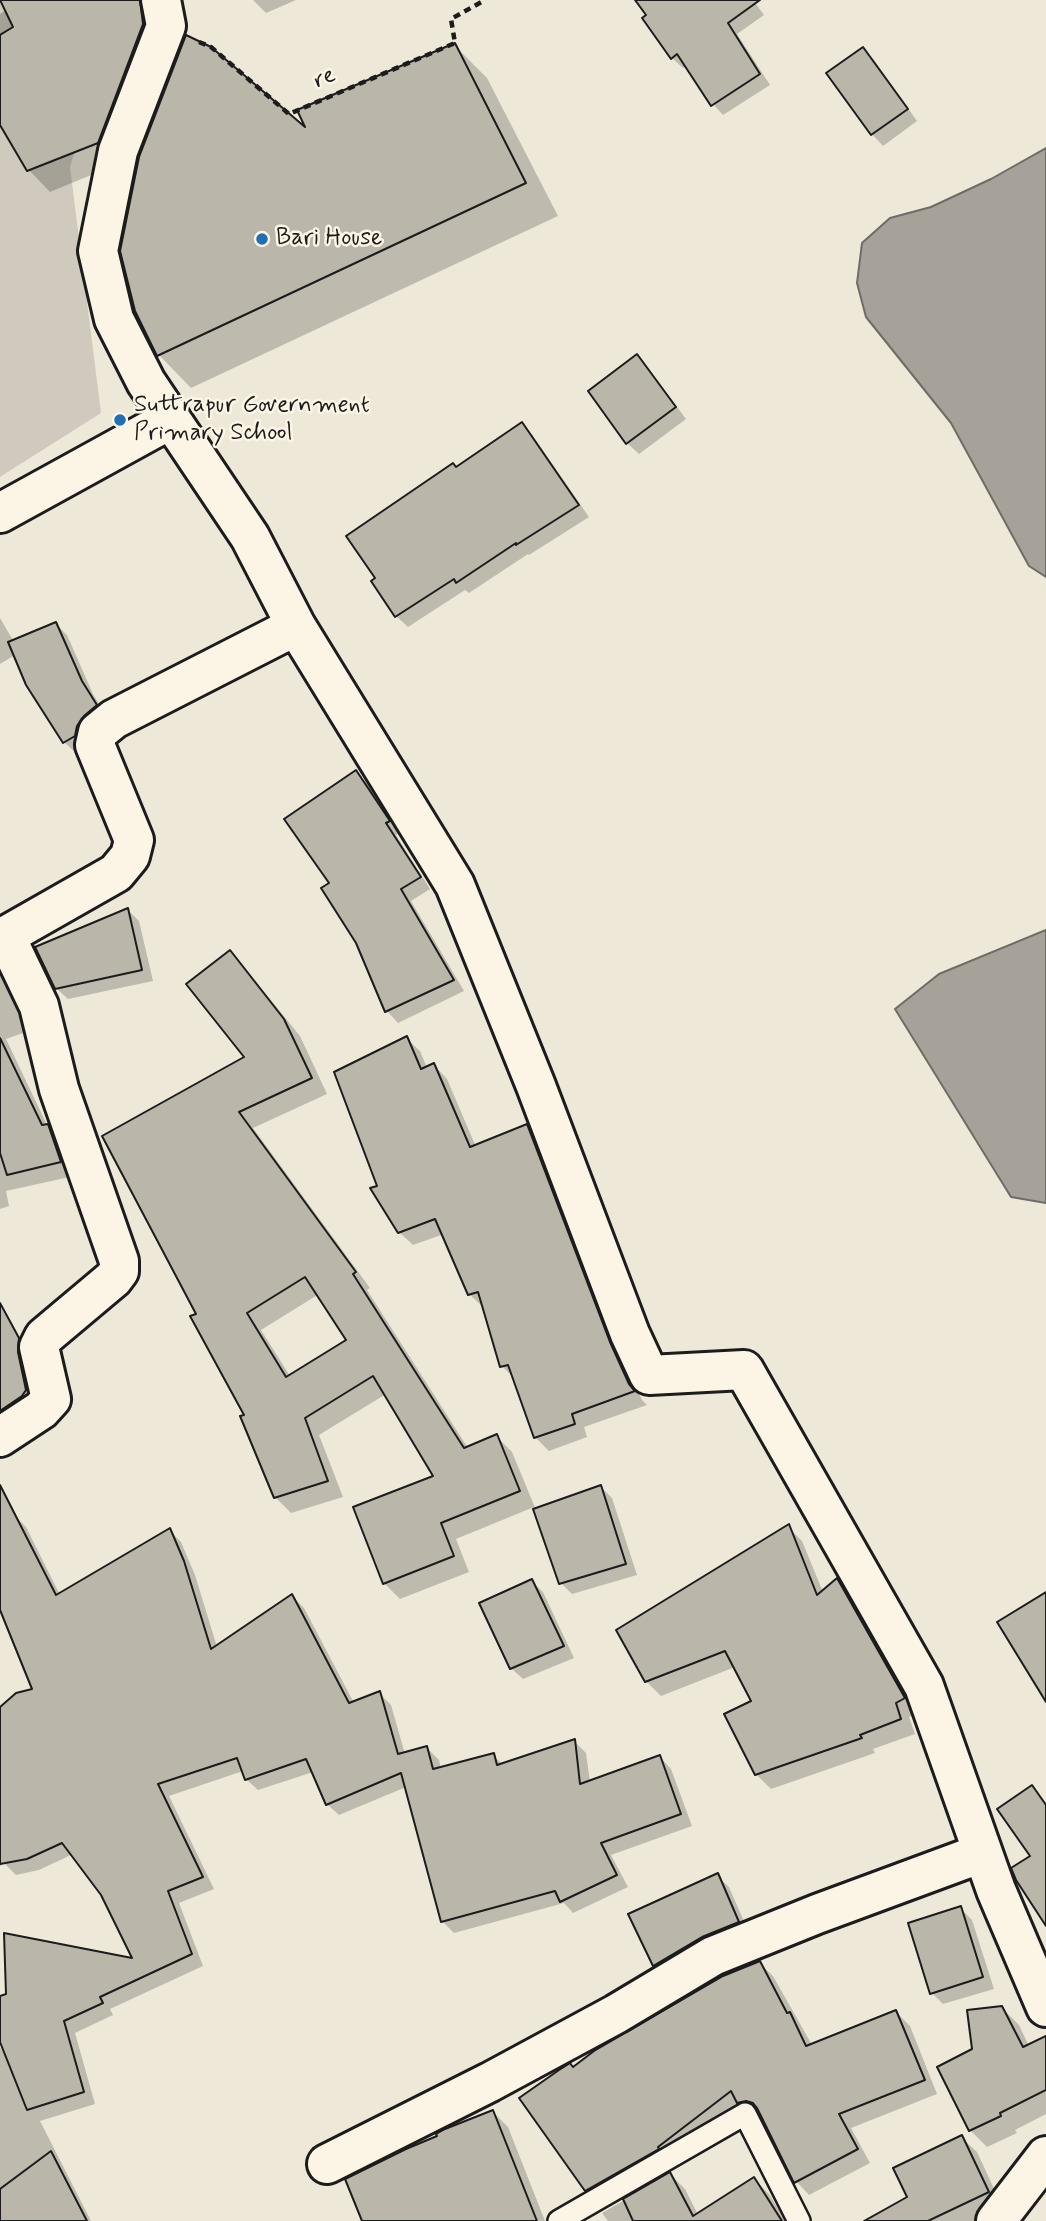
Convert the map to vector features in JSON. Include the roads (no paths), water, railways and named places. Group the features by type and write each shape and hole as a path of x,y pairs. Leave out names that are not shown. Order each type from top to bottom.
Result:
{"street":[{"path":"163,13 118,151 98,250 114,319 146,382 250,537 296,626 455,885 536,1086 630,1334 649,1375 744,1370 924,1686 996,1890 1046,2007"},
{"path":"0,513 171,419"},
{"path":"0,1437 41,1410 51,1399 39,1347 44,1336 113,1279 119,1271 119,1261 59,1089 39,1006 3,938 116,873 130,856 134,840 95,745 99,732 114,719 296,626"},
{"path":"327,2164 490,2082 616,2014 713,1956 982,1853"},
{"path":"996,2221 1046,2156"}],"lane":[{"path":"559,2221 745,2114 799,2221"}],"place":[{"name":"Bari House","path":"262,239"},
{"name":"Suttrapur Government Primary School","path":"120,420"}]}
